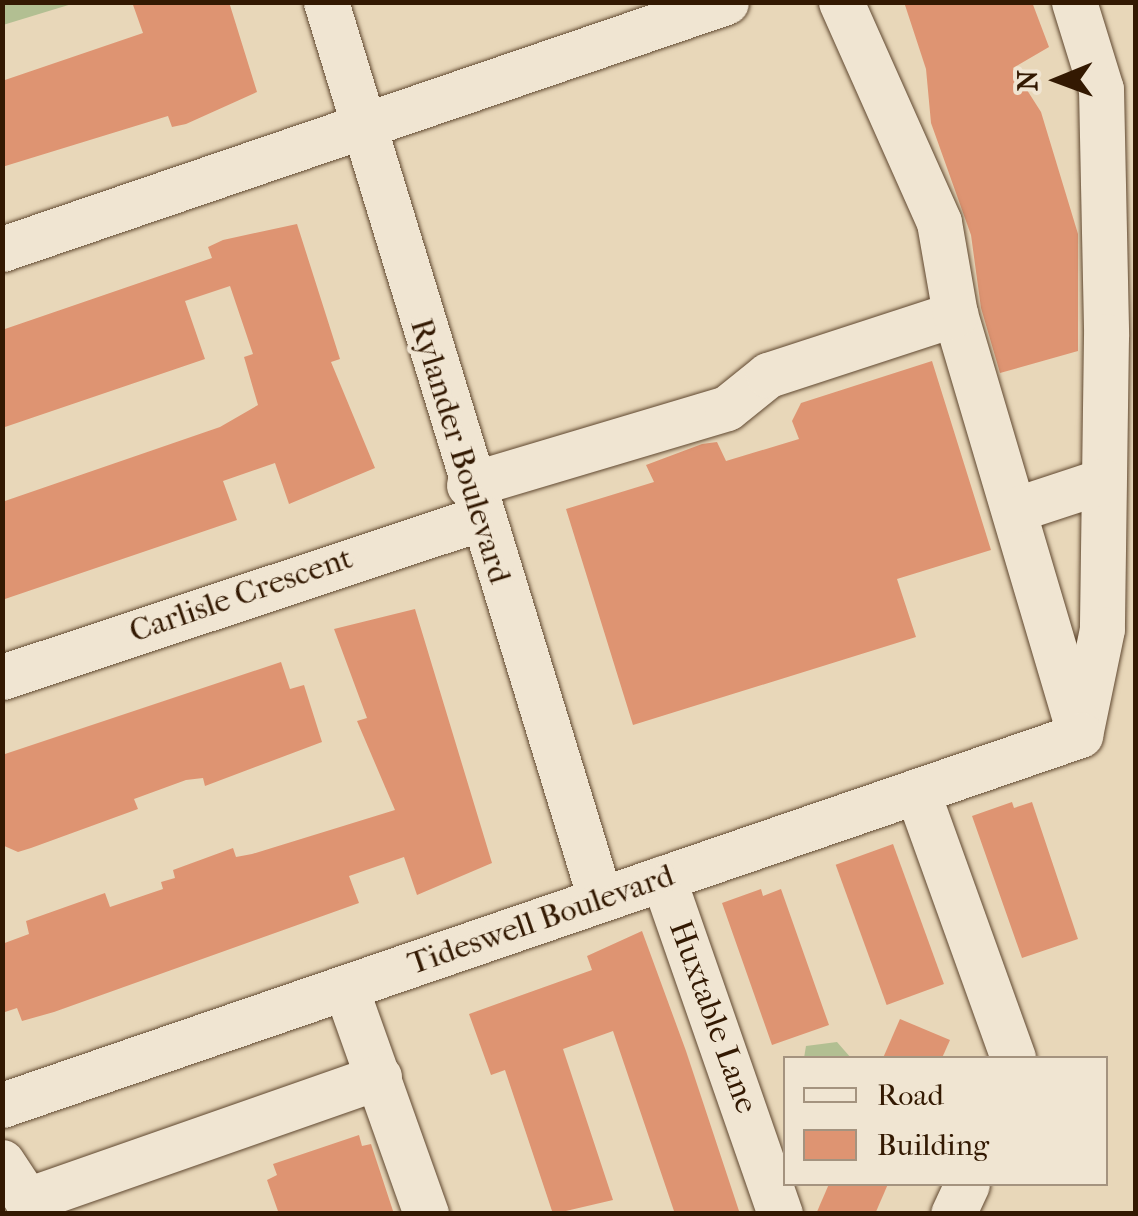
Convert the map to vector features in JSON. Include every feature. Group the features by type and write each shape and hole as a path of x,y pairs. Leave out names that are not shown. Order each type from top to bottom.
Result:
{"street":[{"name":"Rylander Boulevard","path":"326,2 475,502 600,898"},
{"path":"2,248 726,2"},
{"path":"842,2 939,222 956,314 1080,735"},
{"path":"1074,2 1101,88 1102,628 1080,735"},
{"name":"Carlisle Crescent","path":"2,677 728,408 768,376 956,314"},
{"path":"1014,510 1102,481"},
{"name":"Tideswell Boulevard","path":"2,1106 1080,735"},
{"path":"917,790 1012,1056"},
{"name":"Huxtable Lane","path":"663,878 780,1214"},
{"path":"346,989 426,1214"},
{"path":"2,1162 27,1200 378,1076"},
{"path":"953,1214 966,1186"}],"green space":[{"path":"3,2 75,2 75,3 3,25"},
{"path":"837,1042 849,1056 804,1056 806,1046"}],"building":[{"path":"132,2 229,2 257,92 186,124 172,127 168,116 2,167 2,81 143,33"},
{"path":"904,2 1032,2 1049,47 1013,68 1041,112 1078,234 1078,351 1000,373 981,308 971,235 931,123 926,69"},
{"path":"297,224 340,359 331,362 375,468 289,504 275,463 223,481 237,520 2,600 2,502 220,427 258,405 244,357 253,354 230,286 185,301 205,359 2,428 2,330 212,258 208,247 223,240"},
{"path":"932,361 991,550 897,579 916,637 633,725 566,509 654,482 646,465 702,444 717,442 726,461 799,439 792,421 801,403"},
{"path":"415,609 492,863 417,895 404,857 349,876 359,903 54,1012 22,1021 17,1008 2,1013 2,944 29,934 26,921 105,893 110,907 163,889 161,882 175,878 173,870 233,848 236,857 252,854 395,810 357,721 367,718 334,629"},
{"path":"281,662 290,689 304,685 322,742 205,786 203,778 186,780 134,799 138,809 31,848 18,852 2,845 2,755"},
{"path":"1012,802 1014,808 1032,802 1078,939 1022,958 972,816"},
{"path":"893,844 944,984 887,1005 836,865"},
{"path":"761,889 763,896 781,889 829,1025 772,1045 722,903"},
{"path":"642,931 740,1214 675,1214 613,1031 563,1049 613,1200 553,1214 505,1070 491,1075 469,1014 592,970 587,956"},
{"path":"900,1019 950,1040 943,1056 884,1056"},
{"path":"359,1135 362,1146 371,1144 394,1214 279,1214 267,1180 277,1175 273,1164"},
{"path":"828,1186 887,1186 875,1214 816,1214"}]}
